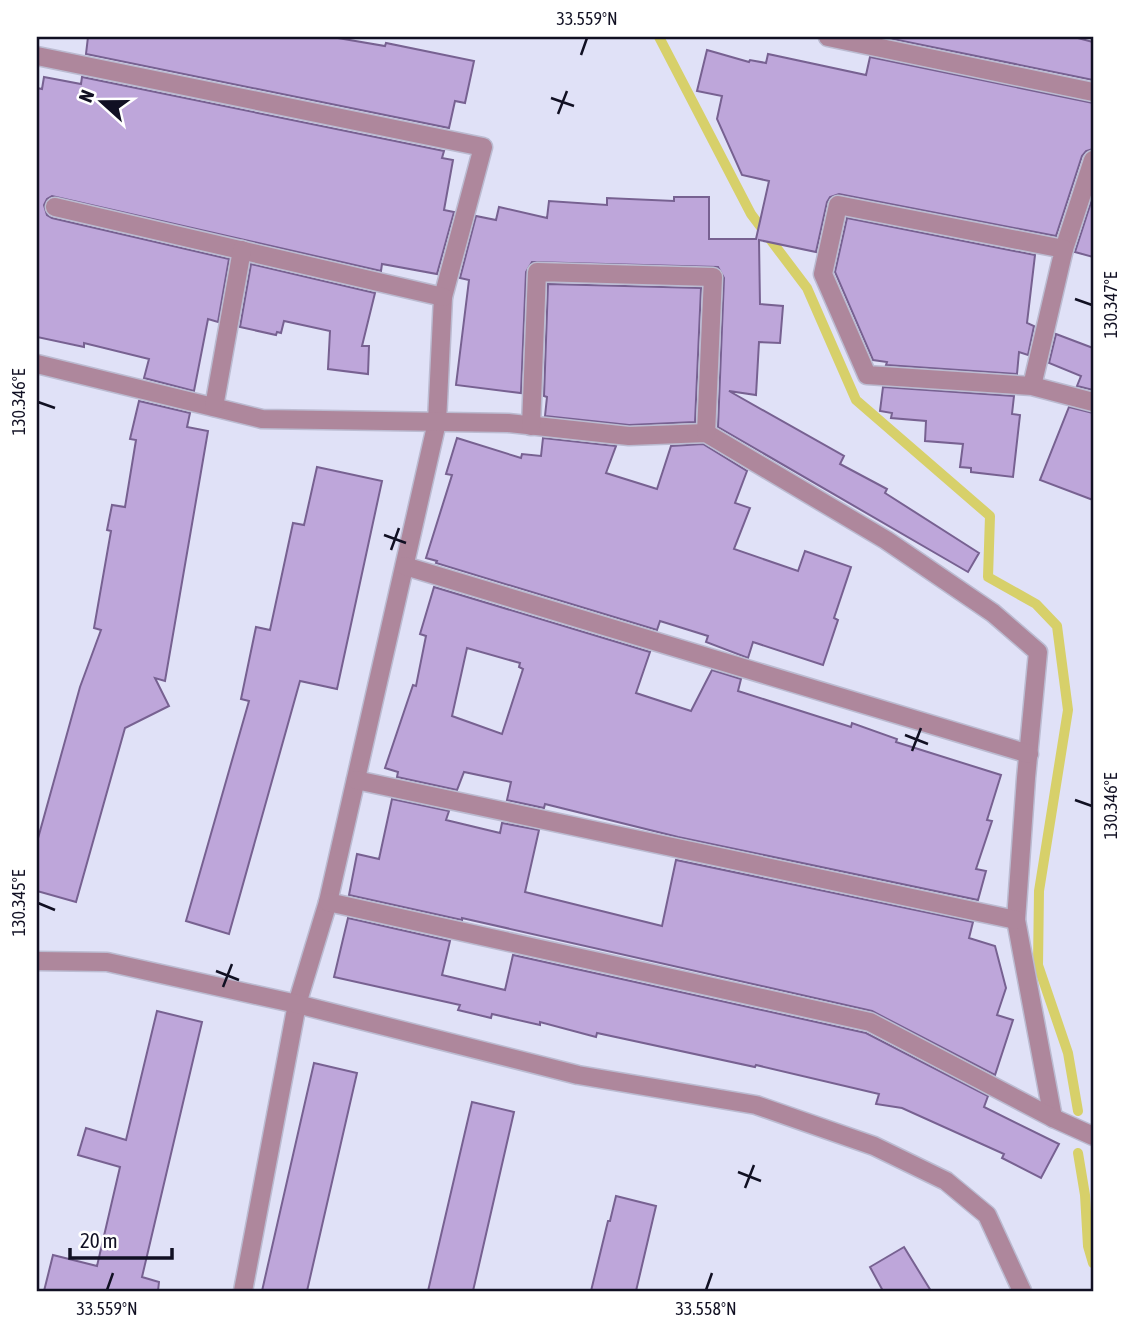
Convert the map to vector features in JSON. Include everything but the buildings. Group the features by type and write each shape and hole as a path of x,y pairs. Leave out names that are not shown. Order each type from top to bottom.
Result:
{"street":[{"path":"828,37 1093,92"},
{"path":"37,57 483,147 443,297 437,422 328,902 297,1004 243,1291"},
{"path":"1032,386 1064,250 1093,160"},
{"path":"1064,250 838,205 823,274 867,375 1032,386 1093,402"},
{"path":"55,207 443,297"},
{"path":"214,407 242,250"},
{"path":"531,426 537,272 713,277 706,433"},
{"path":"37,364 262,419 531,426 629,436 706,433 886,540 993,613 1038,652 1016,920 1053,1118"},
{"path":"404,566 1029,754"},
{"path":"356,780 1016,920"},
{"path":"328,902 870,1022 1053,1118 1093,1136"},
{"path":"37,961 107,962 297,1004 578,1075 755,1105 874,1146 946,1181 987,1215 1022,1291"}],"waterway":[{"path":"659,37 751,214 807,288 856,400 990,516 988,577 1036,604 1057,626 1068,710 1039,891 1038,965 1068,1053 1078,1111"},
{"path":"1078,1153 1085,1195 1088,1246 1093,1263"}]}
